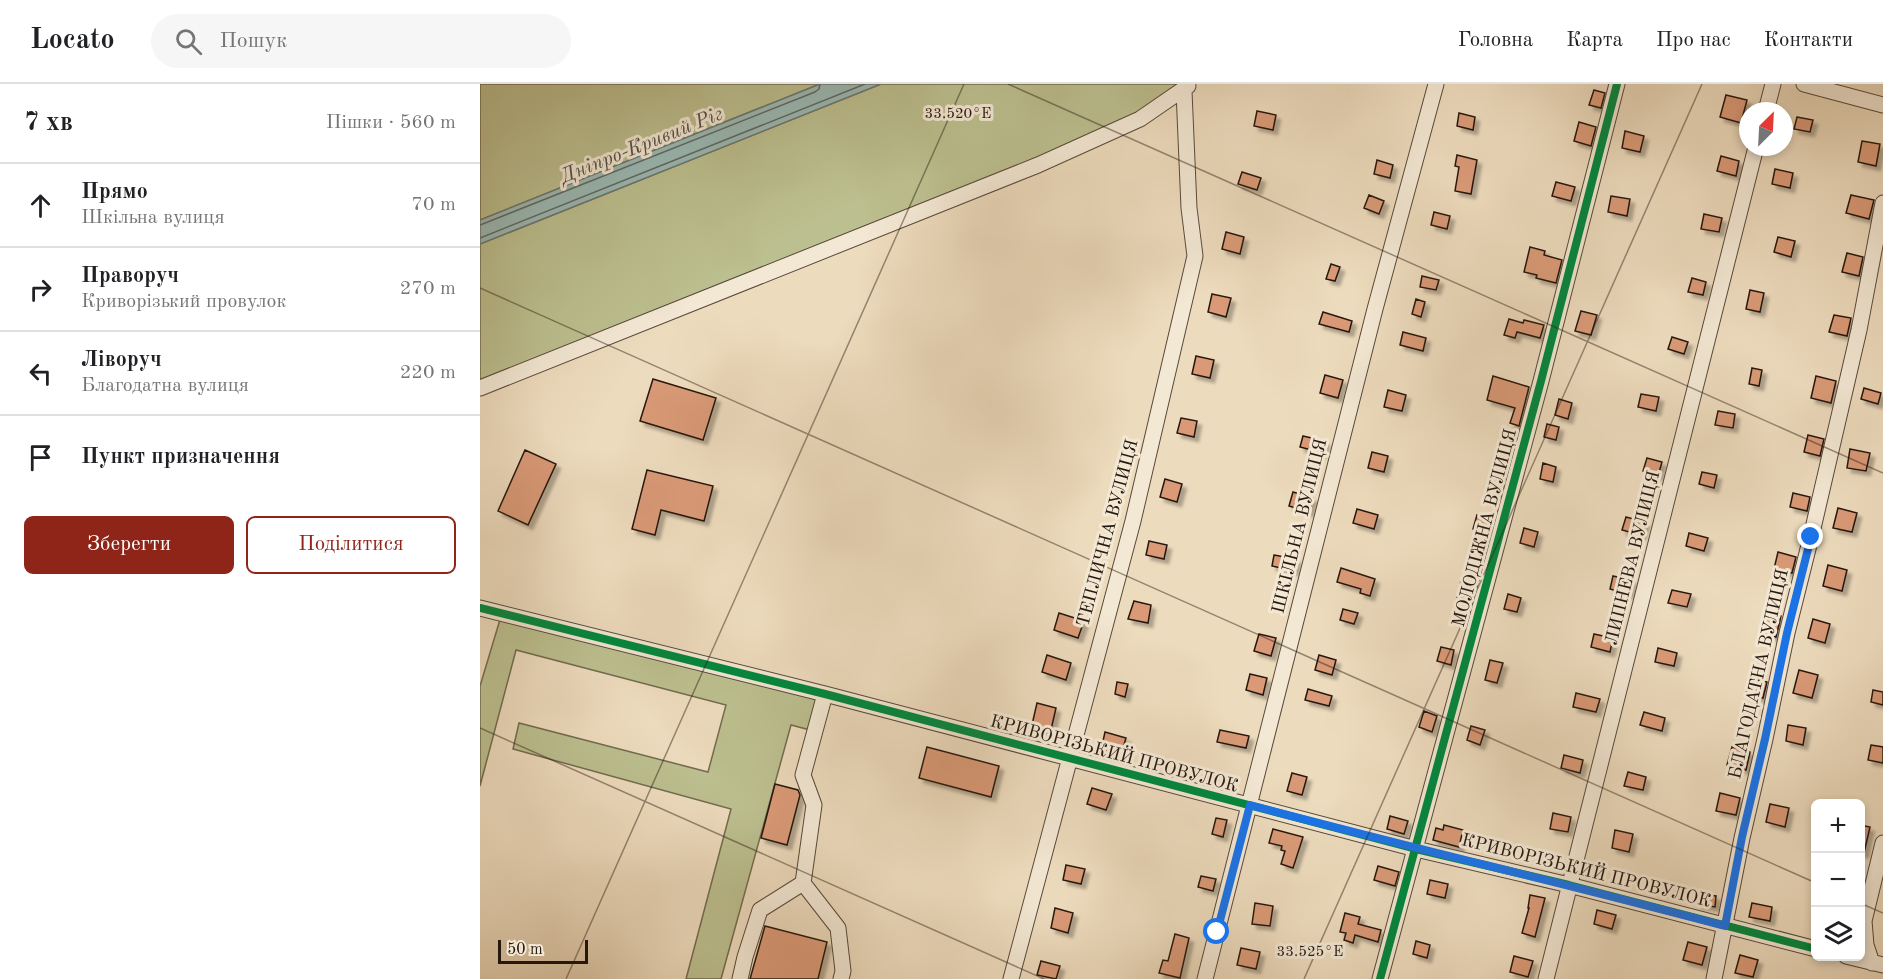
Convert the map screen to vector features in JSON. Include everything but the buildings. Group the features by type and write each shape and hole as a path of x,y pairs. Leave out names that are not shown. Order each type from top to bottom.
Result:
{"street":[{"name":"ШКІЛЬНА ВУЛИЦЯ","path":"1205,979 1372,321 1436,84"},
{"name":"МОЛОДІЖНА ВУЛИЦЯ","path":"1380,979 1566,284 1617,84"},
{"path":"1768,102 1773,84"},
{"path":"1804,84 1883,105"},
{"path":"480,388 1038,165 1140,119 1187,87"},
{"name":"ТЕПЛИЧНА ВУЛИЦЯ","path":"1011,979 1136,510 1195,256 1189,207 1187,87"},
{"name":"ЛИПНЕВА ВУЛИЦЯ","path":"1546,979 1754,156"},
{"name":"БЛАГОДАТНА ВУЛИЦЯ","path":"1714,979 1742,837 1787,633 1859,330 1883,203"},
{"name":"КРИВОРІЗЬКИЙ ПРОВУЛОК","path":"480,608 825,694 1416,849 1569,885 1811,948"},
{"path":"825,694 803,775 814,805 802,883 838,928 843,971 841,979"},
{"path":"1878,964 1866,945 1864,921 1883,843"},
{"path":"740,979 760,910 802,883"}],"green space":[{"path":"480,84 820,84 480,220"},
{"path":"881,84 1191,84 1140,119 480,388 480,244"},
{"path":"502,613 825,694 814,731 791,725 721,979 686,979 731,809 513,749 519,723 708,772 726,705 516,650 480,786 480,686"}],"water":[{"path":"820,84 881,84 480,244 480,220"}],"cycle path":[{"path":"1380,979 1541,381 1617,84"},
{"path":"480,608 825,694 1416,849 1569,885 1811,948"}],"route":[{"path":"1217,932 1250,805 1725,926 1787,633 1811,537"}],"water label":[{"name":"Дніпро-Кривий Ріг","path":"642,146"}]}
